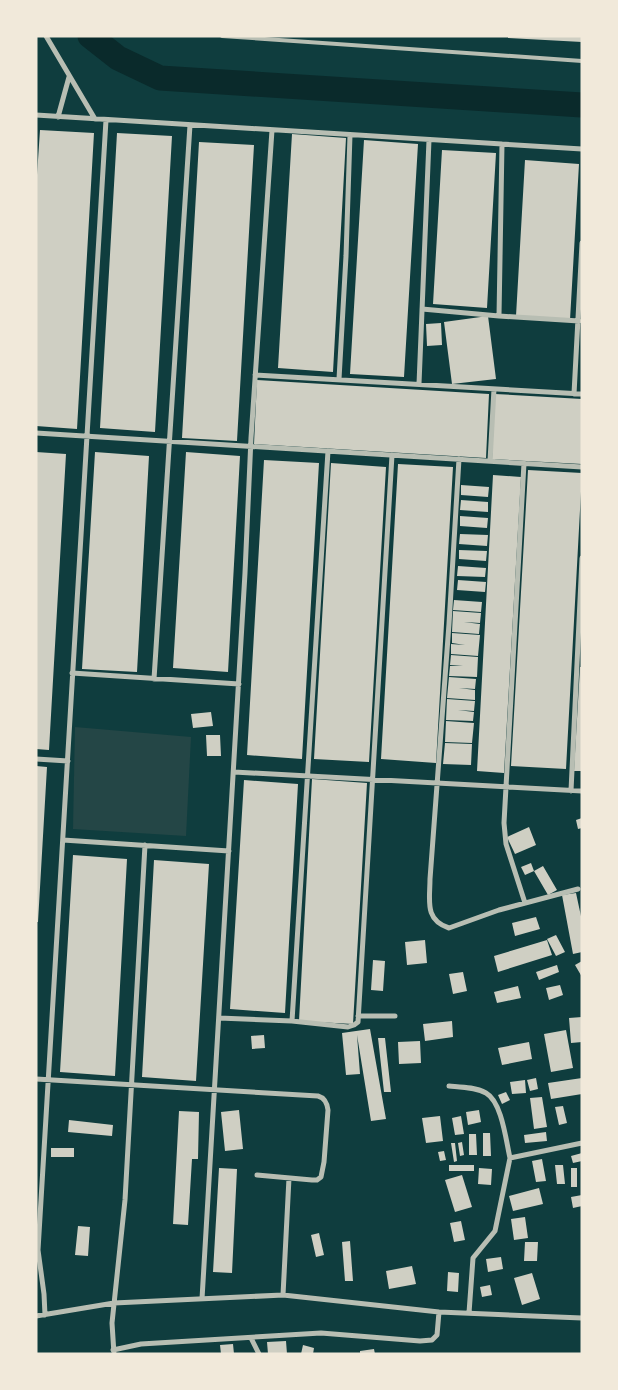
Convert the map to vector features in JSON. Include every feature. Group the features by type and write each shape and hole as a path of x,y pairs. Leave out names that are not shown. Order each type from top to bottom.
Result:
{"street":[{"path":"46,36 69,78 95,119"},
{"path":"58,117 69,78"},
{"path":"36,115 582,149"},
{"path":"45,1315 38,1250 106,120"},
{"path":"154,679 190,125"},
{"path":"202,1299 239,684 250,446 272,130"},
{"path":"340,379 350,135"},
{"path":"419,384 429,140"},
{"path":"499,316 502,144"},
{"path":"574,394 582,243"},
{"path":"422,309 579,321"},
{"path":"255,375 582,394"},
{"path":"490,461 494,389"},
{"path":"36,433 582,467"},
{"path":"292,1021 328,451"},
{"path":"219,1018 292,1021 348,1027 358,1022 371,780 392,455"},
{"path":"459,459 430,879 430,911 433,918 441,926 449,928 525,903 578,890"},
{"path":"524,463 505,787 504,834 525,903"},
{"path":"571,791 582,558"},
{"path":"72,673 239,684"},
{"path":"36,759 68,761"},
{"path":"234,772 582,791"},
{"path":"63,840 229,851"},
{"path":"145,846 125,1200 112,1323 113,1350 141,1344 321,1333 420,1341 432,1340 437,1335 439,1312"},
{"path":"358,1016 396,1016"},
{"path":"36,1079 318,1096 324,1099 328,1110 322,1175 317,1180 257,1175"},
{"path":"449,1086 475,1089 493,1099 498,1108 510,1158 495,1231 473,1258 469,1313"},
{"path":"510,1158 582,1143"},
{"path":"284,1294 289,1178"},
{"path":"36,1316 114,1303 284,1294 439,1312 582,1318"},
{"path":"251,1338 259,1354"}],"lane":[{"path":"222,36 582,61"}],"shaded area":[{"path":"75,727 191,737 186,836 73,829"}],"building":[{"path":"508,36 582,36 582,42 508,38"},
{"path":"40,130 94,133 77,429 36,426 36,190"},
{"path":"117,133 172,136 155,432 100,428"},
{"path":"292,134 346,138 333,372 278,368"},
{"path":"364,140 418,144 404,377 350,374"},
{"path":"199,142 254,145 237,441 182,438"},
{"path":"442,150 496,153 487,308 433,304"},
{"path":"525,160 579,164 570,320 516,316"},
{"path":"488,316 496,379 452,384 444,322"},
{"path":"441,323 442,345 427,346 426,324"},
{"path":"257,380 489,394 486,458 254,444"},
{"path":"495,394 582,399 582,464 492,459"},
{"path":"36,452 66,454 49,750 36,749"},
{"path":"95,452 149,456 137,672 82,669"},
{"path":"186,452 240,456 228,672 173,668"},
{"path":"264,460 319,463 302,759 247,755"},
{"path":"331,463 386,467 369,762 314,759"},
{"path":"398,464 453,467 436,763 381,759"},
{"path":"528,470 582,473 566,769 511,766"},
{"path":"493,475 521,477 504,773 477,771"},
{"path":"461,485 489,487 488,497 461,495"},
{"path":"461,500 488,502 488,512 460,510"},
{"path":"460,516 488,518 487,528 460,526"},
{"path":"460,534 488,535 487,546 459,544"},
{"path":"459,550 487,551 486,561 459,559"},
{"path":"458,566 486,568 485,577 457,576"},
{"path":"458,580 486,582 485,592 457,590"},
{"path":"454,600 482,602 481,612 453,610"},
{"path":"453,611 481,613 480,623 464,622 480,624 479,634 452,632"},
{"path":"452,633 480,635 478,656 451,654 451,644 465,645 452,643"},
{"path":"451,655 478,657 477,677 449,676 450,666 463,666 450,665"},
{"path":"580,667 582,667 582,771 574,771"},
{"path":"449,677 476,679 475,689 459,688 475,690 475,700 447,698"},
{"path":"447,699 475,701 474,711 458,710 474,712 473,721 446,720"},
{"path":"211,712 213,726 193,728 191,714"},
{"path":"446,721 474,723 472,743 445,742"},
{"path":"206,735 220,735 221,756 207,756"},
{"path":"445,743 472,744 471,765 443,764"},
{"path":"36,766 47,767 38,922 36,922"},
{"path":"312,779 367,783 353,1024 299,1021"},
{"path":"244,780 298,784 285,1013 230,1009"},
{"path":"582,818 582,828 578,829 576,820"},
{"path":"529,827 536,845 515,854 507,837"},
{"path":"73,855 127,859 115,1076 60,1072"},
{"path":"154,860 209,864 196,1081 142,1077"},
{"path":"531,863 534,871 525,875 521,867"},
{"path":"543,866 557,890 548,895 534,871"},
{"path":"576,893 582,921 582,952 573,954 562,895"},
{"path":"536,917 540,929 515,936 512,923"},
{"path":"556,935 565,952 556,956 547,939"},
{"path":"425,940 427,963 407,965 405,942"},
{"path":"547,940 552,955 498,972 494,956"},
{"path":"373,960 385,961 383,991 371,990"},
{"path":"582,961 582,977 575,965"},
{"path":"557,965 559,972 539,980 536,972"},
{"path":"463,972 467,991 453,994 449,974"},
{"path":"560,985 563,995 549,1000 546,988"},
{"path":"518,986 521,998 497,1003 494,992"},
{"path":"582,1017 582,1042 571,1043 569,1018"},
{"path":"452,1021 453,1037 425,1041 423,1024"},
{"path":"370,1029 386,1119 371,1121 357,1035 360,1074 346,1075 342,1033"},
{"path":"566,1030 573,1068 551,1072 544,1034"},
{"path":"264,1035 265,1048 252,1049 251,1036"},
{"path":"378,1038 385,1038 391,1092 384,1092"},
{"path":"420,1041 421,1063 399,1064 398,1042"},
{"path":"529,1042 532,1059 502,1065 498,1048"},
{"path":"536,1078 538,1089 530,1091 527,1080"},
{"path":"582,1078 582,1094 551,1099 548,1083"},
{"path":"525,1080 526,1093 512,1094 510,1082"},
{"path":"506,1092 510,1100 502,1104 498,1095"},
{"path":"542,1097 547,1127 534,1129 530,1098"},
{"path":"563,1106 567,1123 559,1125 555,1107"},
{"path":"239,1110 243,1149 225,1151 221,1112"},
{"path":"479,1110 481,1122 468,1125 466,1112"},
{"path":"179,1111 199,1112 198,1159 192,1159 188,1225 173,1224"},
{"path":"440,1116 443,1141 426,1143 422,1118"},
{"path":"461,1116 464,1134 455,1135 452,1118"},
{"path":"69,1120 113,1125 112,1136 68,1132"},
{"path":"546,1132 547,1141 525,1143 524,1135"},
{"path":"483,1133 490,1133 491,1156 483,1156"},
{"path":"469,1134 476,1134 477,1155 469,1155"},
{"path":"462,1142 464,1155 460,1156 458,1143"},
{"path":"451,1143 455,1143 457,1161 454,1162"},
{"path":"51,1148 74,1148 74,1157 51,1157"},
{"path":"444,1151 446,1160 440,1161 438,1152"},
{"path":"582,1153 582,1161 573,1163 571,1156"},
{"path":"542,1159 546,1181 536,1182 532,1161"},
{"path":"449,1165 474,1165 474,1171 449,1171"},
{"path":"555,1165 563,1165 565,1184 557,1184"},
{"path":"219,1168 237,1169 232,1273 213,1272"},
{"path":"479,1168 492,1169 491,1185 478,1184"},
{"path":"571,1168 577,1168 577,1187 571,1187"},
{"path":"462,1175 472,1207 455,1212 445,1180"},
{"path":"539,1188 543,1204 513,1211 509,1196"},
{"path":"582,1195 582,1206 573,1208 571,1197"},
{"path":"525,1217 528,1238 514,1240 511,1219"},
{"path":"461,1221 465,1240 454,1242 450,1223"},
{"path":"78,1226 90,1227 88,1256 75,1255"},
{"path":"319,1233 324,1255 316,1257 311,1235"},
{"path":"350,1241 353,1281 345,1281 342,1242"},
{"path":"525,1242 538,1242 537,1261 524,1261"},
{"path":"501,1257 503,1269 488,1272 486,1259"},
{"path":"412,1266 416,1284 389,1289 386,1271"},
{"path":"448,1272 459,1273 458,1292 447,1291"},
{"path":"532,1273 540,1299 522,1305 514,1278"},
{"path":"490,1285 492,1295 482,1297 480,1287"},
{"path":"286,1341 287,1354 268,1354 267,1342"},
{"path":"233,1344 234,1354 221,1354 220,1345"},
{"path":"303,1345 314,1348 313,1354 301,1354"},
{"path":"374,1349 375,1354 360,1354 360,1351"}],"waterway":[{"path":"90,36 118,58 160,78 582,105"}]}
